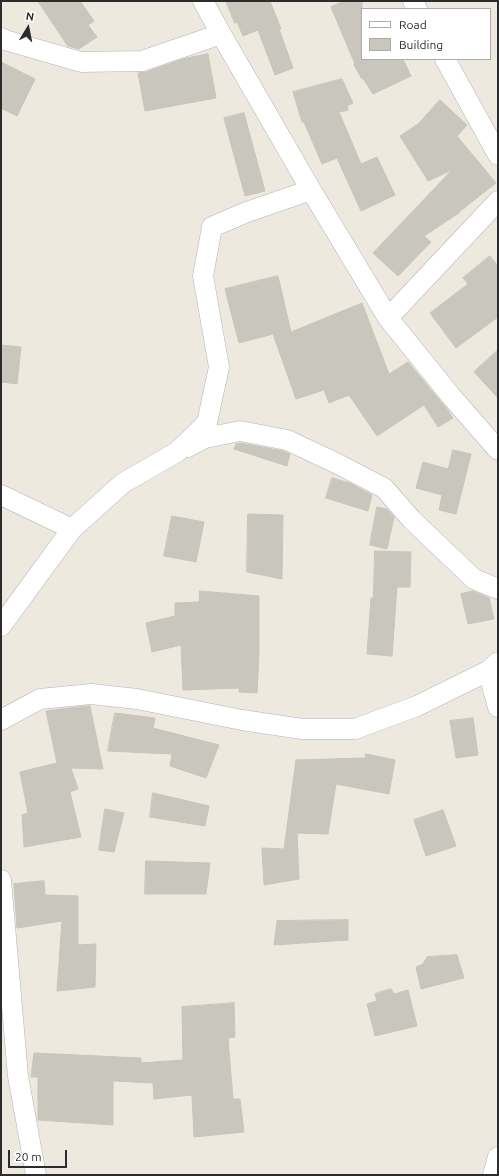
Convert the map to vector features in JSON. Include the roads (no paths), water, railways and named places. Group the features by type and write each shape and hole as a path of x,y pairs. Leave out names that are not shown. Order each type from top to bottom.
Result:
{"street":[{"path":"203,1 311,190 388,318 451,396 498,450"},
{"path":"1,38 81,62 142,61 221,34"},
{"path":"446,60 498,155"},
{"path":"177,452 207,422 219,367 203,276 212,228 247,212 311,190"},
{"path":"388,318 498,201"},
{"path":"1,626 72,529 123,483 205,438 240,431 288,440 384,488 412,520 474,579 498,589"},
{"path":"1,495 72,529"},
{"path":"1,720 40,699 91,694 136,699 242,720 302,729 355,729 417,706 493,666 498,706"},
{"path":"1,880 18,1076 36,1175"},
{"path":"493,1175 498,1157"}]}
